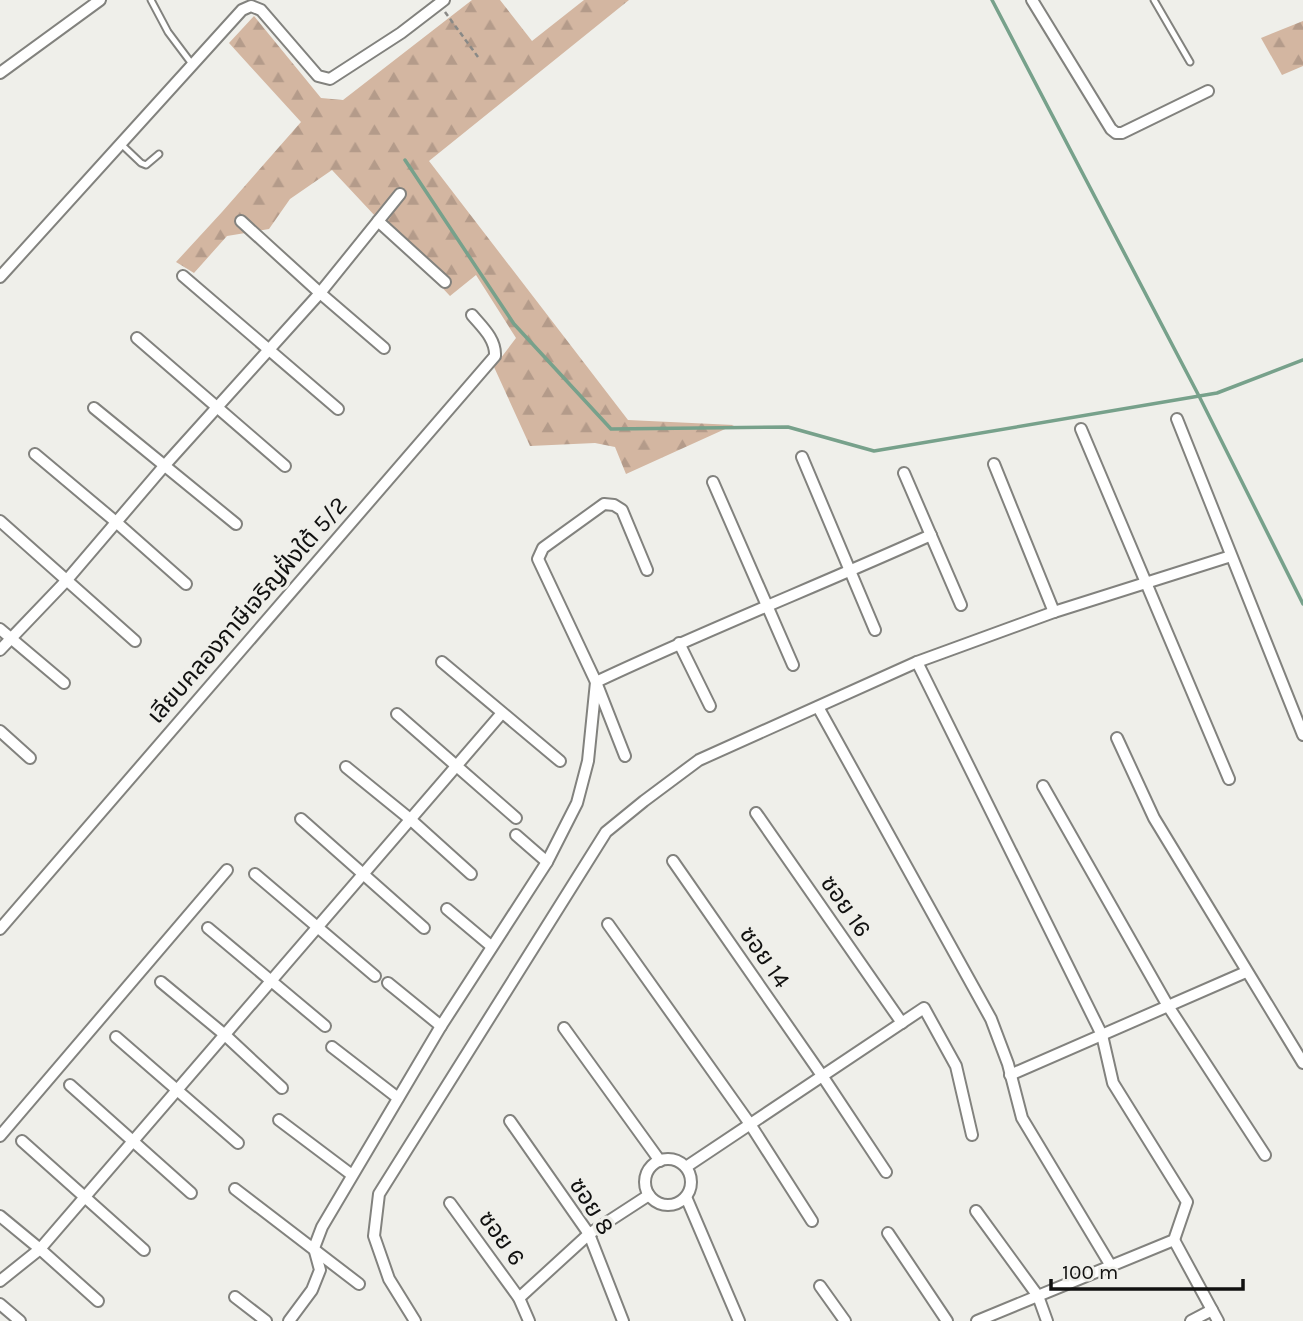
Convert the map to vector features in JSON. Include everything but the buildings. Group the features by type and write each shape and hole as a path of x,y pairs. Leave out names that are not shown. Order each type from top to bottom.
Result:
{"street":[{"path":"0,73 100,0"},
{"path":"1032,0 1116,133 1122,134 1208,91"},
{"path":"0,277 191,64 251,3 261,10 318,76 330,79 391,40 441,2"},
{"path":"0,650 66,581 165,465 320,293 400,194"},
{"path":"241,221 384,348"},
{"path":"378,221 445,282"},
{"path":"183,276 338,409"},
{"name":"เลียบคลองภาษีเจริญฝั่งใต้ 5/2","path":"0,929 495,356 492,339 472,315"},
{"path":"138,338 285,467"},
{"path":"93,408 236,524"},
{"path":"1177,419 1303,735"},
{"path":"1081,429 1229,779"},
{"path":"35,454 186,584"},
{"path":"802,457 875,630"},
{"path":"994,464 1054,612"},
{"path":"904,474 961,605"},
{"path":"713,482 793,665"},
{"path":"625,756 596,682 538,559 543,548 604,504 614,505 622,510 647,570"},
{"path":"0,522 135,641"},
{"path":"596,682 679,643 850,572 931,535"},
{"path":"415,1321 388,1279 374,1236 379,1194 606,832 699,760 917,662 1054,612 1231,556"},
{"path":"0,629 64,683"},
{"path":"679,643 710,706"},
{"path":"442,662 560,761"},
{"path":"917,662 1102,1035 1113,1083 1188,1202 1174,1240 977,1321"},
{"path":"289,1321 312,1290 320,1270 314,1248 322,1227 441,1026 547,862 577,803 588,761 596,682"},
{"path":"818,707 991,1019 1022,1118 1111,1266"},
{"path":"397,713 455,767 516,818"},
{"path":"0,1281 40,1249 502,713"},
{"path":"0,731 30,758"},
{"path":"1117,738 1154,818 1303,1063"},
{"path":"346,766 471,874"},
{"path":"1043,786 1168,1006 1265,1155"},
{"name":"ซอย 16","path":"756,813 902,1023"},
{"path":"301,819 424,928"},
{"path":"516,835 547,862"},
{"name":"ซอย 14","path":"673,861 886,1172"},
{"path":"0,1136 227,870"},
{"path":"255,874 375,976"},
{"path":"447,909 491,946"},
{"path":"608,925 750,1124 812,1221"},
{"path":"208,928 325,1026"},
{"path":"1010,1075 1246,972"},
{"path":"161,982 225,1035 282,1088"},
{"path":"388,983 441,1026"},
{"path":"686,1167 924,1008 956,1066 972,1135"},
{"path":"564,1028 660,1161"},
{"path":"116,1037 238,1143"},
{"path":"332,1047 398,1098"},
{"path":"70,1085 191,1193"},
{"path":"279,1120 352,1175"},
{"name":"ซอย 8","path":"510,1121 589,1234 623,1321"},
{"path":"22,1142 144,1251"},
{"path":"660,1161 678,1161 686,1167 691,1177 686,1197 670,1205 662,1204 649,1195 646,1187 648,1172 660,1161"},
{"path":"235,1189 359,1284"},
{"path":"519,1298 589,1234 649,1195"},
{"path":"686,1197 739,1321"},
{"name":"ซอย 6","path":"450,1203 519,1298 529,1321"},
{"path":"976,1211 1038,1296 1047,1321"},
{"path":"0,1216 98,1301"},
{"path":"888,1233 947,1321"},
{"path":"1174,1240 1218,1321"},
{"path":"820,1286 845,1321"},
{"path":"234,1297 265,1321"},
{"path":"0,1304 20,1321"},
{"path":"1191,1321 1212,1310"}],"lane":[{"path":"151,0 167,32 191,64"},
{"path":"1154,0 1190,62"},
{"path":"120,144 141,163 146,164 159,154"}],"path":[{"path":"441,2 478,57"}],"green space":[{"path":"472,0 500,0 532,41 584,0 629,0 429,161 628,420 734,425 626,474 615,447 595,443 530,446 494,367 516,338 476,275 450,296 332,170 290,199 269,229 227,236 194,273 176,262 301,122 229,43 254,16 321,98 343,100"},
{"path":"1303,21 1303,66 1282,75 1261,38"}],"waterway":[{"path":"992,0 1199,396 1303,604"},
{"path":"405,160 514,324 611,429 788,427 874,451 1217,393 1303,360"}]}
